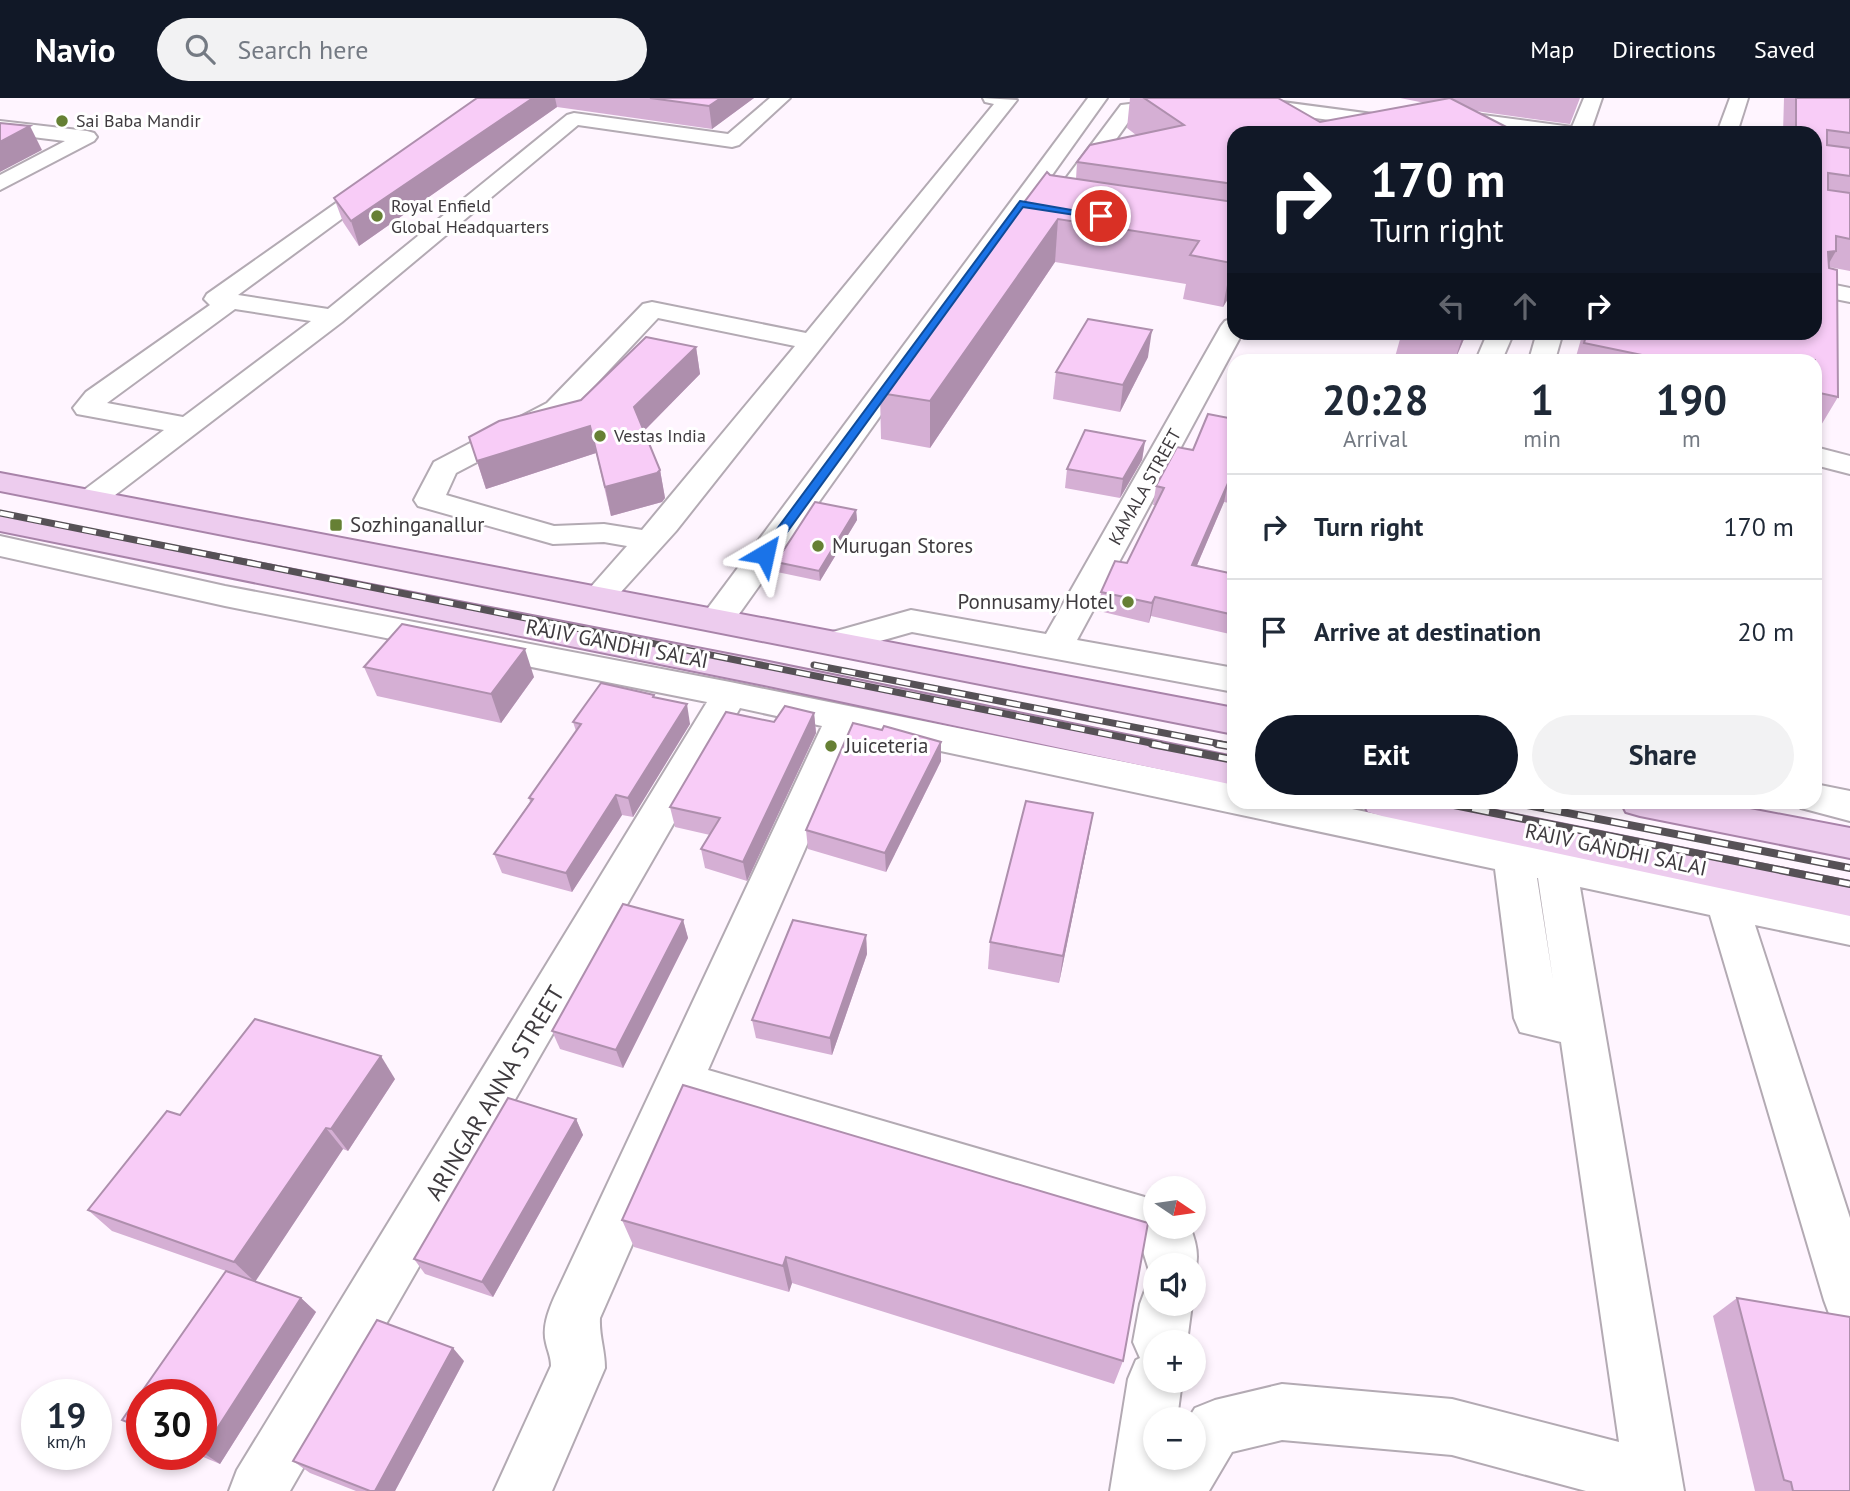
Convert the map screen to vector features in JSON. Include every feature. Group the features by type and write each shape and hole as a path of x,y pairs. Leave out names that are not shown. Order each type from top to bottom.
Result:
{"main road":[{"name":"RAJIV GANDHI SALAI","path":"0,482 1227,720"},
{"name":"RAJIV GANDHI SALAI","path":"0,522 764,673 1227,770"},
{"name":"RAJIV GANDHI SALAI","path":"1409,809 1644,870"},
{"path":"1677,809 1850,843"},
{"path":"1742,891 1773,877 1786,863 1773,839 1746,822"},
{"path":"1742,891 1850,899"}],"street":[{"path":"91,499 333,317 574,119 732,141 781,98"},
{"path":"598,597 649,541 813,342 1007,100 992,98"},
{"path":"1042,203 1098,98"},
{"path":"1583,126 1593,98"},
{"path":"1729,126 1739,98"},
{"path":"717,620 1042,203 1129,108 1155,107 1196,112"},
{"path":"1233,109 1354,112 1499,126"},
{"path":"1354,112 1432,126"},
{"path":"0,127 88,136 0,184"},
{"path":"333,317 216,299 398,170"},
{"path":"1822,289 1850,295"},
{"path":"188,426 87,408 96,398 231,301"},
{"path":"649,541 604,533 553,535 429,500 444,468 557,409 652,309 813,342"},
{"name":"KAMALA STREET","path":"1056,647 1227,339"},
{"path":"1822,458 1850,466"},
{"path":"0,546 225,596 730,694 1227,797"},
{"path":"834,643 911,621 1227,679"},
{"name":"ARINGAR ANNA STREET","path":"258,1491 730,694"},
{"path":"523,1491 578,1368 578,1351 572,1341 573,1317 844,718"},
{"path":"1822,800 1850,806"},
{"path":"1284,809 1556,864 1644,870 1742,891 1850,928"},
{"path":"1513,856 1536,1018 1582,1026"},
{"path":"1176,1491 1214,1428 1282,1412 1452,1427 1576,1475 1654,1485 1556,864"},
{"path":"1742,891 1850,1300"},
{"path":"679,1083 1149,1223 1170,1241 1170,1253"},
{"path":"1139,1491 1153,1393"}],"building":[{"path":"477,98 533,98 351,221 334,198"},
{"path":"650,98 721,98 709,106"},
{"path":"1144,98 1278,98 1320,122 1450,98 1504,126 1227,126 1227,183 1077,162 1090,145 1184,125"},
{"path":"1796,98 1850,98 1850,133 1827,130 1827,145 1850,148 1850,176 1828,173 1828,190 1850,193 1850,239 1836,236 1836,251 1828,252 1829,268 1837,270 1838,397 1822,394 1822,354 1637,354 1584,343 1585,340 1822,340 1822,126 1796,126"},
{"path":"0,123 30,126 0,142"},
{"path":"1047,172 1050,175 1227,201 1227,262 1190,255 1199,241 1058,219 930,401 880,393"},
{"path":"1088,319 1152,330 1123,385 1056,372"},
{"path":"646,337 696,347 634,407 660,470 657,473 605,487 590,426 477,461 469,437 499,421 581,400"},
{"path":"1208,414 1227,418 1227,485 1192,565 1227,572 1227,613 1155,597 1152,603 1101,592 1115,561 1127,563 1164,488 1156,486 1177,447 1193,450"},
{"path":"1085,430 1145,441 1123,479 1067,469"},
{"name":"Murugan Stores","path":"815,502 856,510 819,571 776,562"},
{"path":"402,624 525,649 491,694 364,667"},
{"path":"601,683 687,704 628,798 616,795 566,873 494,854 581,724 573,722"},
{"path":"785,706 814,713 743,862 701,849 720,818 670,807 726,712 774,722"},
{"path":"853,723 882,730 884,726 941,742 885,853 806,830"},
{"path":"1026,801 1093,813 1063,956 990,942"},
{"path":"623,904 683,920 616,1050 552,1031"},
{"path":"793,920 866,935 830,1038 752,1020"},
{"path":"255,1019 381,1056 331,1129 326,1128 234,1262 88,1210 167,1111 180,1115"},
{"path":"683,1085 1143,1222 1145,1239 1123,1361 786,1257 783,1266 622,1220"},
{"path":"508,1098 576,1119 482,1282 414,1259"},
{"path":"226,1271 301,1298 217,1429 217,1379 151,1379"},
{"path":"1737,1298 1850,1317 1850,1491 1793,1491 1791,1482 1784,1480"},
{"path":"377,1320 453,1348 375,1491 370,1491 293,1461"}],"railway":[{"path":"0,513 1161,745"},
{"path":"814,665 1226,745"},
{"path":"1152,744 1227,759"},
{"path":"1217,744 1227,746"},
{"path":"1474,809 1850,884"},
{"path":"1547,809 1850,868"}],"place":[{"name":"Sai Baba Mandir","path":"62,121"},
{"name":"Royal Enfield Global Headquarters","path":"377,216"},
{"name":"Vestas India","path":"600,436"},
{"name":"Sozhinganallur","path":"336,525"},
{"name":"Murugan Stores","path":"818,546"},
{"name":"Ponnusamy Hotel","path":"1128,602"},
{"name":"Juiceteria","path":"831,746"}],"route":[{"path":"765,554 1020,204 1101,216"}]}
